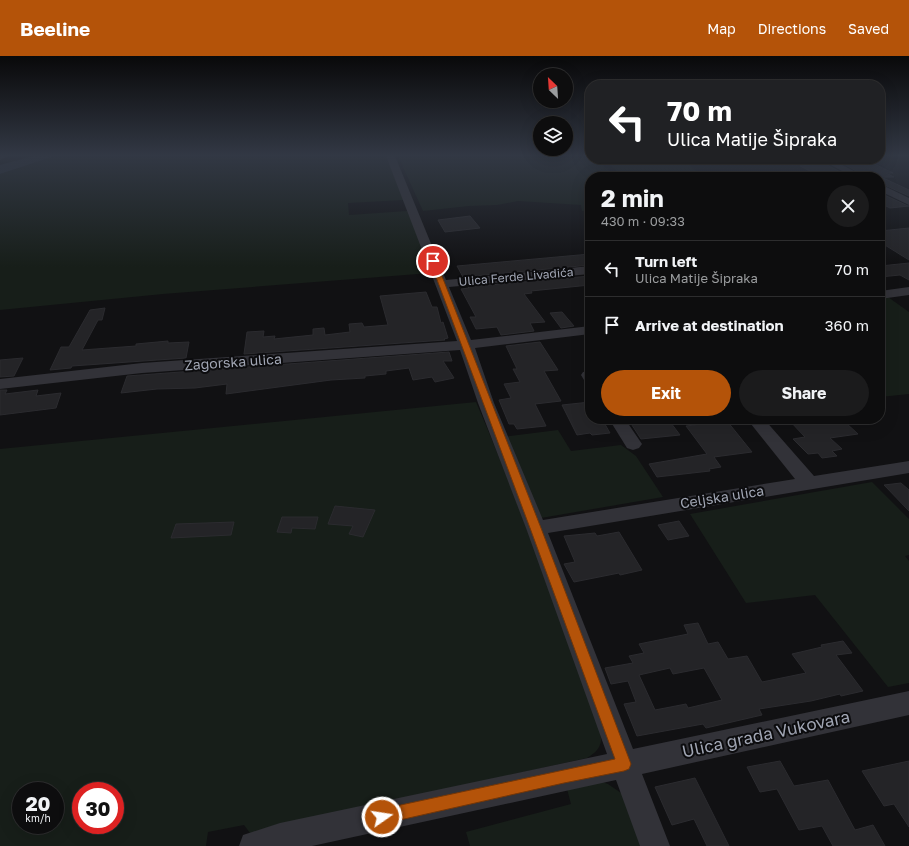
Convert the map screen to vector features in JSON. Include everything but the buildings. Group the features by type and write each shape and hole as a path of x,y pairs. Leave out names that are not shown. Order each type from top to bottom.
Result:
{"street":[{"path":"404,193 466,345 486,403 536,528 655,846"},
{"path":"892,193 909,202"},
{"path":"885,196 896,195"},
{"name":"Ulica Ferde Livadića","path":"442,284 585,270"},
{"path":"885,293 909,291"},
{"name":"Zagorska ulica","path":"0,384 142,368 466,345 585,331"},
{"path":"620,424 633,444"},
{"path":"759,424 809,483"},
{"name":"Celjska ulica","path":"536,528 909,467"},
{"name":"Ulica grada Vukovara","path":"254,846 280,838 909,703"}],"shaded area":[{"path":"0,193 401,193 404,200 348,203 349,215 407,211 424,246 431,273 163,294 0,310"},
{"path":"415,193 585,193 585,211 582,211 581,205 518,201 497,205 469,206 423,211"},
{"path":"885,297 888,297 909,312 909,394 885,396"},
{"path":"476,402 514,494 590,696 598,722 601,740 600,746 595,752 587,758 250,833 244,825 208,832 206,846 0,846 0,449"},
{"path":"558,430 571,451 621,445 636,456 663,497 541,518 503,437"},
{"path":"872,482 909,519 909,555 905,556 909,561 909,683 888,687 815,595 746,603 690,514"},
{"path":"599,781 608,784 624,795 645,846 470,846 466,832 571,804 567,789"}],"route":[{"path":"382,817 624,764 536,528 486,403 466,345 433,261"}]}
